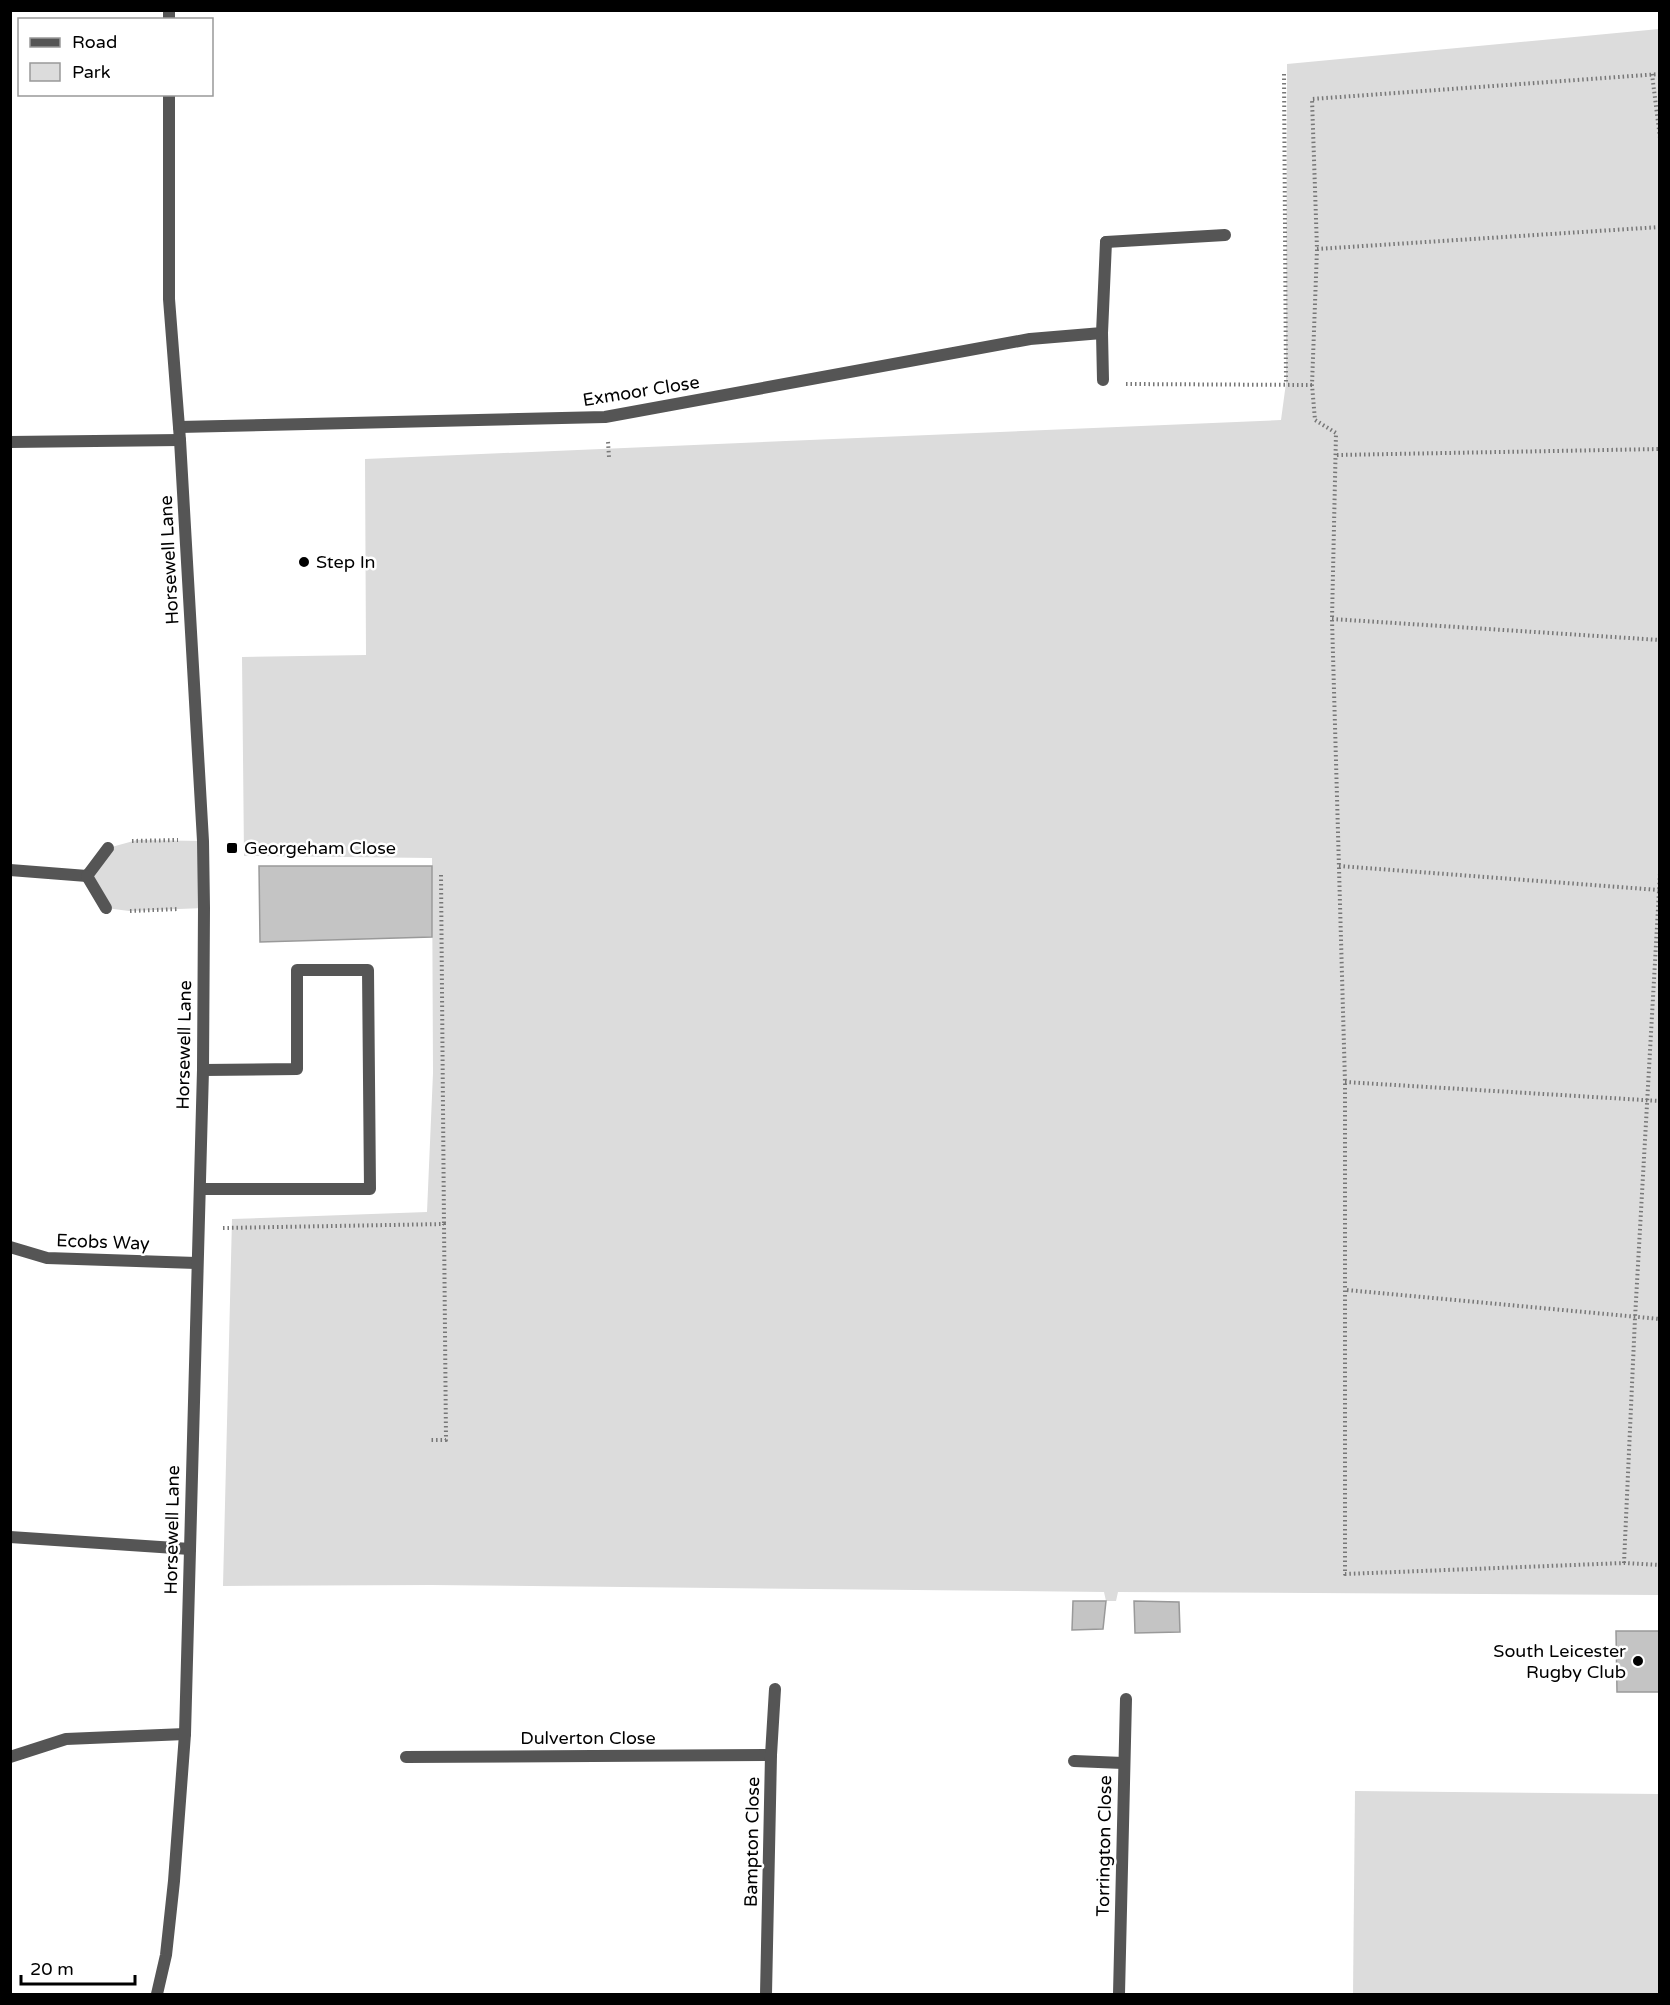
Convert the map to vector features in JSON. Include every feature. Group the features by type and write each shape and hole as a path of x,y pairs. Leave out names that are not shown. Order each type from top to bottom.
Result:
{"street":[{"name":"Horsewell Lane","path":"158,1995 166,1955 174,1881 185,1734 196,1263 200,1189 204,908 203,840 180,433 169,299 169,96"},
{"path":"1103,380 1102,333 1106,242 1225,235"},
{"name":"Exmoor Close","path":"180,433 605,417 1030,339 1102,333"},
{"path":"10,442 180,433"},
{"path":"87,876 108,848"},
{"path":"10,870 87,876"},
{"path":"87,876 106,908"},
{"path":"200,1189 370,1189 368,970 297,970 297,1069 202,1070"},
{"name":"Ecobs Way","path":"10,1247 47,1258 196,1263"},
{"path":"10,1537 189,1549"},
{"name":"Bampton Close","path":"766,1995 771,1755 776,1689"},
{"name":"Torrington Close","path":"1119,1995 1126,1699"},
{"path":"10,1757 66,1739 185,1734"},
{"name":"Dulverton Close","path":"406,1757 771,1755"},
{"path":"1074,1761 1124,1763"}],"path":[{"path":"1284,74 1286,383"},
{"path":"1653,74 1659,138"},
{"path":"1659,74 1312,99 1317,249 1312,385 1315,420 1336,434 1337,455 1332,620 1345,1082 1347,1290 1344,1574 1624,1563 1659,1565"},
{"path":"1317,249 1659,226"},
{"path":"1103,380 1127,384 1286,383 1312,385"},
{"path":"1337,455 1659,448"},
{"path":"1332,620 1659,640"},
{"path":"108,848 137,840 203,840"},
{"path":"1339,866 1659,890"},
{"path":"1624,1563 1659,873"},
{"path":"430,1440 446,1440 441,875"},
{"path":"106,908 129,910 204,908"},
{"path":"1345,1082 1659,1101"},
{"path":"198,1229 444,1224"},
{"path":"1347,1290 1659,1319"}],"green space":[{"path":"1659,29 1659,1595 1118,1592 1116,1601 1106,1601 1104,1592 431,1585 223,1586 232,1219 427,1212 433,1073 432,858 244,856 242,657 366,655 365,459 1281,420 1286,383 1287,64"},
{"path":"137,840 203,841 204,908 129,911 106,908 87,876 108,848"},
{"path":"1355,1791 1659,1794 1659,1994 1353,1994"}],"building":[{"path":"259,866 432,866 432,937 260,942"},
{"path":"1073,1601 1106,1601 1103,1629 1072,1630"},
{"path":"1134,1601 1179,1602 1180,1632 1135,1633"},
{"name":"South Leicester Rugby Club","path":"1616,1631 1660,1631 1660,1692 1617,1692"}],"place":[{"name":"Step In","path":"304,562"},
{"name":"Georgeham Close","path":"232,848"},
{"name":"South Leicester Rugby Club","path":"1638,1661"}]}
